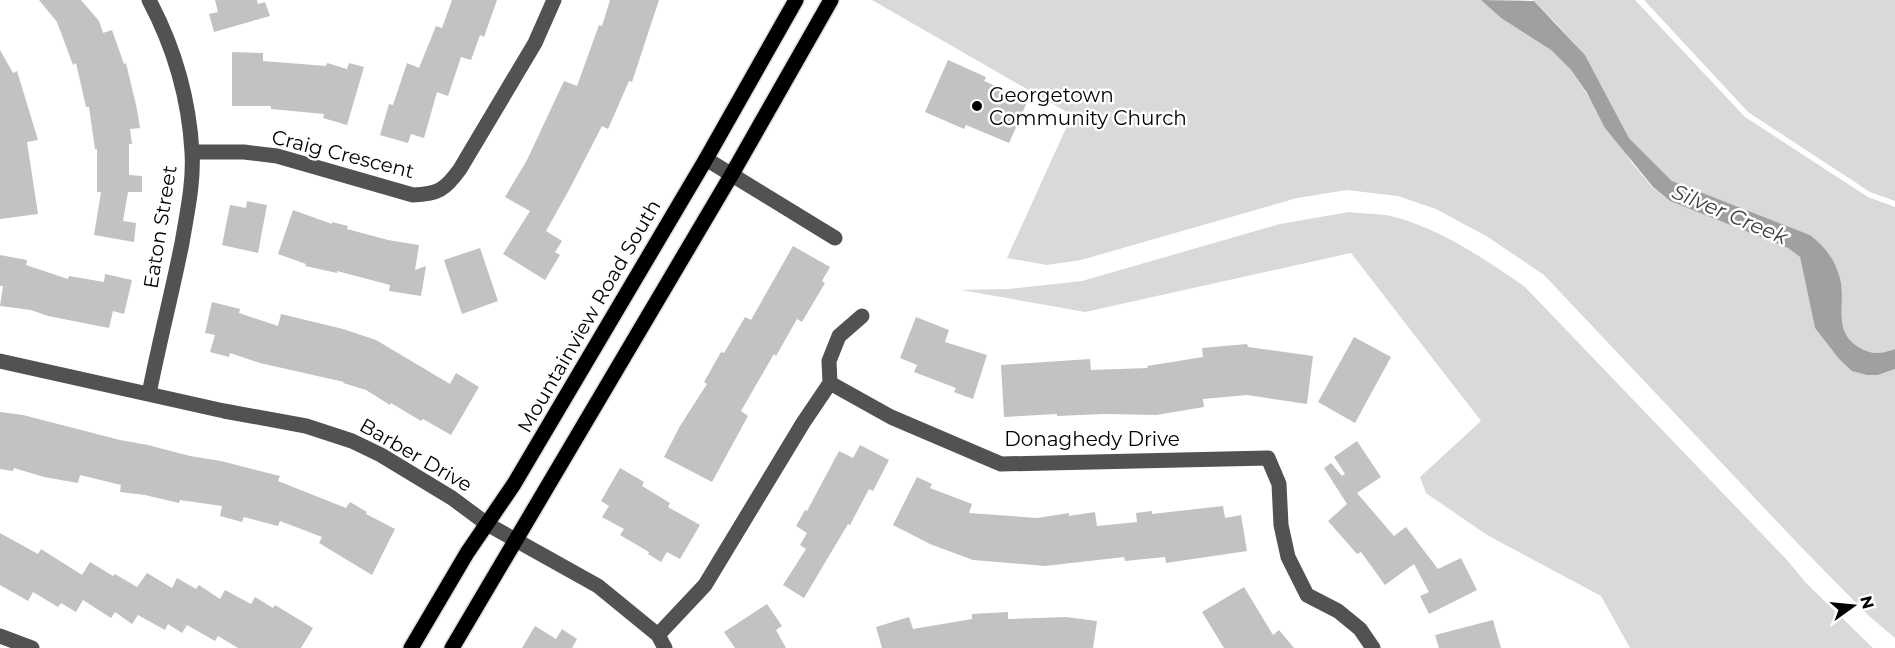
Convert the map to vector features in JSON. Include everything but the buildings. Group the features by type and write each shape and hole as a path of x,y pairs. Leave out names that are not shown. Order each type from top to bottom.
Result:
{"main road":[{"name":"Mountainview Road South","path":"411,648 467,553 514,484 706,159 796,0"},
{"path":"452,648 732,174 831,0"}],"street":[{"name":"Eaton Street","path":"149,0 175,56 192,152 186,222 149,394"},
{"name":"Craig Crescent","path":"192,152 232,152 277,156 412,195 427,195 440,191 450,183 460,169 535,43 555,0"},
{"path":"706,159 835,238"},
{"path":"661,641 705,585 802,423 830,383 829,361 839,336 862,316"},
{"name":"Barber Drive","path":"0,361 224,411 306,426 352,441 381,455 452,498 487,524 598,586 661,641"},
{"name":"Donaghedy Drive","path":"830,383 891,417 1001,464 1268,458 1279,484 1281,525 1288,557 1307,595 1338,611 1360,629 1373,648"},
{"path":"0,636 32,648"}],"shaded area":[{"path":"872,0 1481,0 1501,18 1551,50 1571,70 1632,163 1652,187 1670,201 1788,248 1800,257 1815,328 1839,359 1867,375 1878,375 1895,369 1895,638 1869,616 1802,548 1544,275 1488,237 1436,209 1398,196 1347,190 1297,198 1081,260 1047,265 1007,258 1072,115"},
{"path":"1533,0 1635,0 1745,117 1868,197 1895,207 1895,349 1879,353 1868,352 1853,343 1846,334 1843,325 1841,283 1838,272 1827,252 1810,235 1672,181 1629,138 1585,55"},
{"path":"1644,0 1895,0 1895,201 1870,192 1748,112"},
{"path":"1349,212 1389,216 1430,229 1479,256 1525,287 1787,560 1806,583 1873,648 1630,648 1601,596 1487,535 1426,493 1420,477 1481,421 1351,253 1085,312 961,290 1008,289 1082,281 1280,224"}],"water":[{"name":"Silver Creek","path":"1481,0 1534,1 1585,55 1629,138 1672,181 1810,235 1815,239 1830,256 1838,272 1841,283 1843,325 1846,334 1853,343 1868,352 1880,353 1895,349 1895,369 1878,375 1852,371 1839,359 1815,328 1800,257 1788,248 1670,201 1653,187 1605,128 1587,93 1571,70 1551,50 1501,18"}],"place":[{"name":"Georgetown Community Church","path":"977,106"}]}
